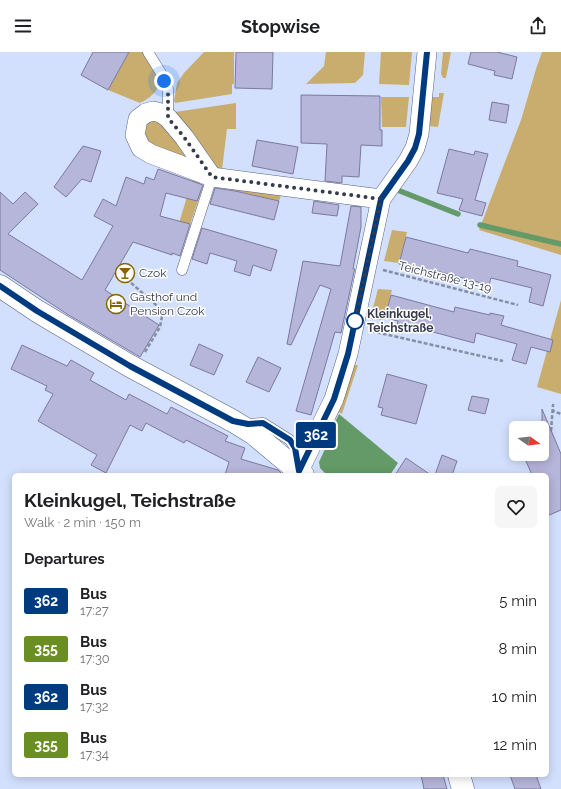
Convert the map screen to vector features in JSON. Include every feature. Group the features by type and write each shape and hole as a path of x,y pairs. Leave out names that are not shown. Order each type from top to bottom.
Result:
{"street":[{"path":"0,286 37,311 130,366 233,421 254,434 301,473 334,399 348,354 381,199 415,148 419,134 427,52"},
{"path":"212,177 184,137 168,118 161,113 153,111 146,113 138,119 135,134 141,148 151,154 212,177 381,199"},
{"path":"460,777 463,789"}],"lane":[{"path":"148,52 161,73 168,89 168,118"},
{"path":"182,270 212,177"}],"path":[{"name":"Teichstraße 13-19","path":"367,266 518,305"},
{"path":"122,275 163,311 160,327 144,354"},
{"path":"354,327 504,361"},
{"path":"550,431 553,406 553,411 561,414"}],"shaded area":[{"path":"129,52 145,52 154,67 159,80 155,92 140,103 108,90"},
{"path":"204,52 234,52 234,83 232,85 232,94 175,103 177,83 184,73"},
{"path":"326,52 365,52 363,75 355,83 306,84 324,66"},
{"path":"381,52 412,52 409,85 379,84"},
{"path":"443,52 451,52 446,78 443,78 441,74"},
{"path":"542,52 561,52 561,255 479,230 521,120"},
{"path":"439,93 444,93 438,127 428,126 431,97 439,97"},
{"path":"381,97 409,97 406,127 382,127"},
{"path":"236,103 236,129 227,129 222,170 218,171 175,112"},
{"path":"159,119 190,159 147,146 142,122"},
{"path":"192,180 199,182 201,192 186,237 176,233"},
{"path":"215,186 282,193 279,201"},
{"path":"392,230 407,232 399,263 384,261"},
{"path":"378,289 392,290 384,320 370,319"},
{"path":"561,300 561,394 537,387"},
{"path":"354,365 358,365 342,414 339,412 328,434 327,433"},
{"path":"339,414 398,463 391,473 325,473 320,468 319,462 331,436 331,431 335,433 337,429 333,426"}],"building":[{"path":"93,52 129,52 108,90 81,75"},
{"path":"236,52 273,52 272,89 235,88"},
{"path":"471,52 497,52 517,57 512,79 494,75 495,71 468,64"},
{"path":"301,95 380,96 380,130 382,130 382,146 361,145 359,177 342,176 342,183 325,181 327,144 301,143"},
{"path":"492,102 509,105 506,123 489,120"},
{"path":"257,140 298,147 293,174 252,166"},
{"path":"83,146 101,151 91,182 82,179 66,197 54,187"},
{"path":"449,149 474,155 475,151 488,154 475,200 486,203 482,216 459,210 463,199 437,193"},
{"path":"158,169 203,185 197,201 166,193 160,216 190,224 180,256 172,253 172,255 133,242 105,290 159,325 140,357 67,314 0,270 0,192 13,204 25,192 38,204 8,234 82,280 113,226 94,216 103,199 116,206 126,177 144,184 146,177 154,180"},
{"path":"215,188 279,201 274,220 210,204"},
{"path":"314,201 339,205 337,216 312,213"},
{"path":"351,206 361,207 361,227 353,269 355,269 341,333 335,332 311,415 296,411 331,289 320,285 291,345 287,344 303,261 340,266"},
{"path":"202,228 277,250 271,271 253,265 250,276 234,271 237,261 210,253 207,264 192,259"},
{"path":"406,237 468,253 470,249 518,261 517,266 551,275 543,306 529,302 532,288 491,278 489,285 437,271 437,274 399,264"},
{"path":"391,295 454,312 455,307 490,315 490,313 504,316 501,325 553,340 550,352 531,347 526,364 512,360 517,344 476,333 474,343 422,329 422,332 397,325 398,321 385,318"},
{"path":"199,344 223,355 214,375 190,365"},
{"path":"22,345 67,366 71,360 94,373 90,380 126,400 129,394 167,414 171,407 228,436 225,441 245,448 241,459 278,470 281,473 226,473 229,462 186,440 184,443 146,423 142,431 130,425 106,473 91,465 97,455 38,421 53,394 45,390 47,386 11,369"},
{"path":"258,357 281,368 269,392 246,382"},
{"path":"387,374 427,385 416,424 381,415 383,408 378,407"},
{"path":"472,396 489,399 485,414 468,410"},
{"path":"542,409 547,421 542,421"},
{"path":"549,426 561,454 561,510 549,515 549,473 531,473 526,461 549,461"},
{"path":"442,455 457,461 453,473 436,473"},
{"path":"406,458 428,473 396,473"},
{"path":"421,777 444,777 447,789 424,789"},
{"path":"511,777 537,777 541,789 515,789"}],"waterway":[{"path":"400,191 458,214"},
{"path":"480,225 561,244"}],"bus line":[{"name":"362","path":"0,286 37,311 130,366 233,421 248,424 263,423 290,440 295,448 299,471 334,399 342,374 348,354 381,199 408,161 415,148 419,134 427,52"}],"place":[{"name":"Czok","path":"125,273"},
{"name":"Gasthof und Pension Czok","path":"116,304"},
{"name":"Kleinkugel, Teichstraße","path":"355,321"}],"route":[{"path":"164,81 168,89 168,118 184,137 212,177 381,199 355,321"}]}
